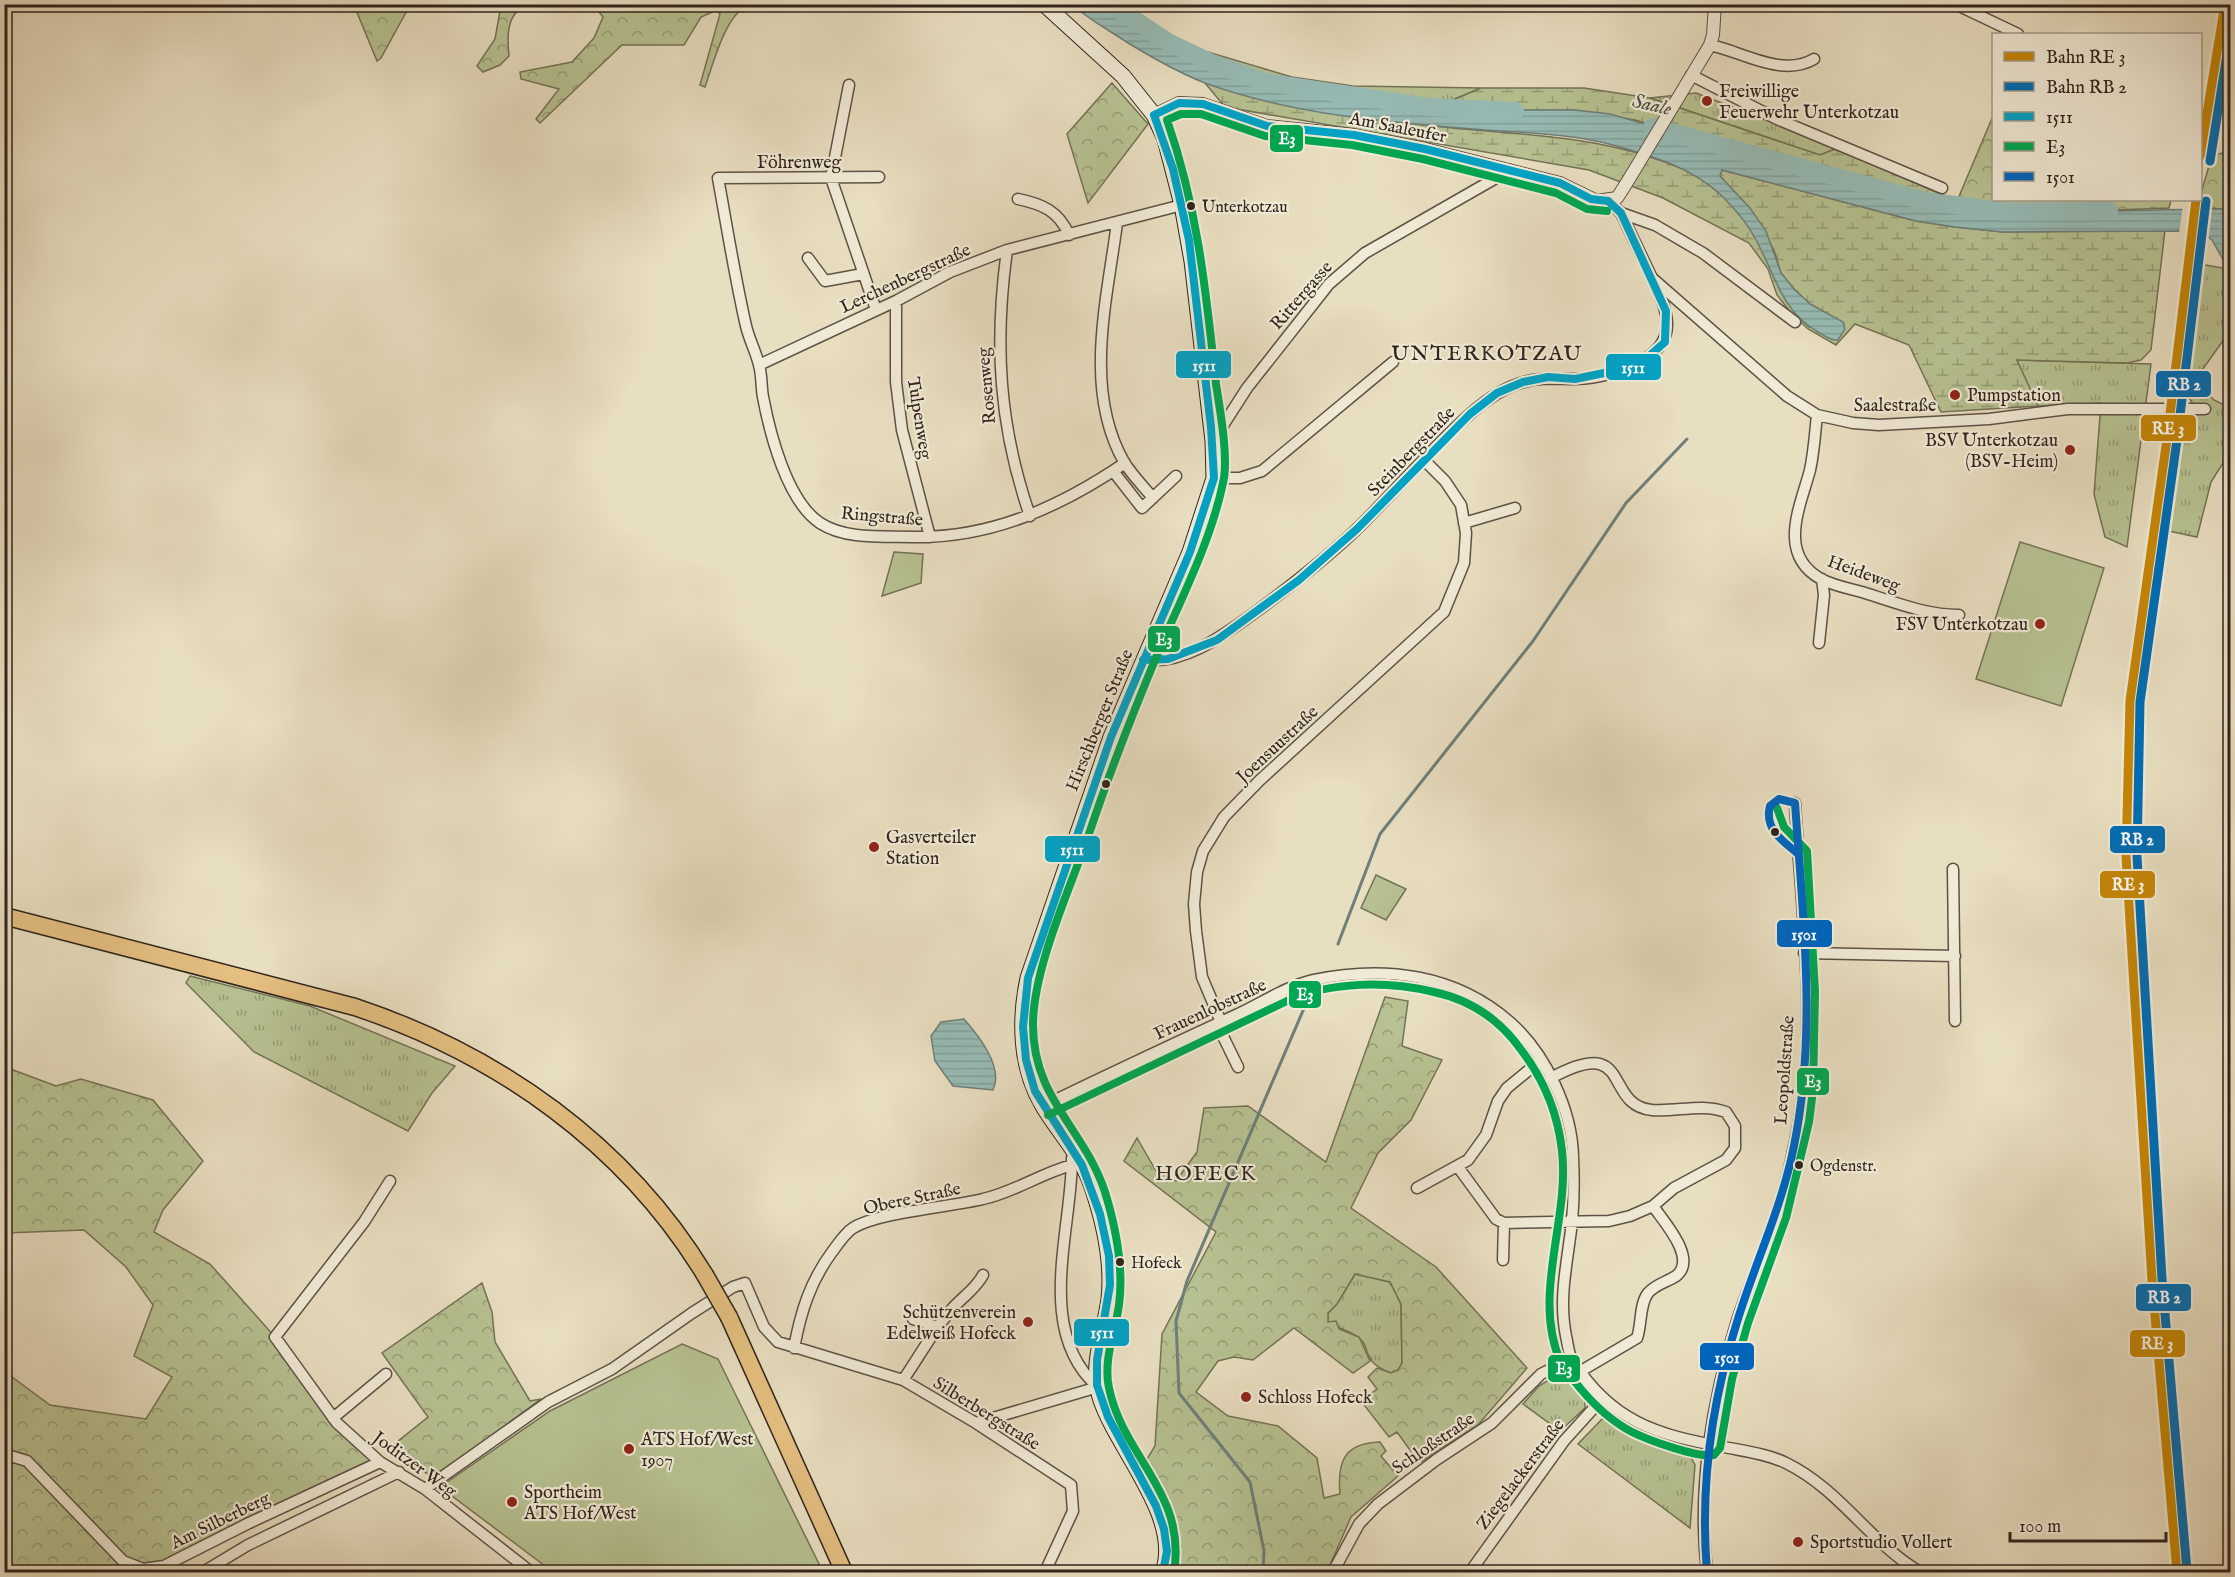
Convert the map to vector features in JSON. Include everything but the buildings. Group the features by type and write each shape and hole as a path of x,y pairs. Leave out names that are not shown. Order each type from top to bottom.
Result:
{"main road":[{"name":"Hirschberger Straße","path":"1044,4 1123,76 1154,115 1165,139 1182,205 1192,261 1214,438 1214,478 1190,552 1143,660 1076,833 1028,978 1023,1002 1023,1044 1032,1082 1043,1106 1071,1146 1092,1185 1108,1246 1109,1298 1097,1359 1098,1387 1114,1431 1157,1509 1166,1539 1163,1572"},
{"path":"4,916 355,1006 408,1025 457,1047 534,1093 606,1153 672,1226 705,1275 729,1317 844,1572"}],"street":[{"path":"1608,201 1617,198 1710,45 1715,4"},
{"path":"1955,4 2016,33"},
{"path":"1710,45 1776,64 1799,65 1814,60"},
{"path":"1691,75 1767,114 1942,188"},
{"path":"849,85 831,178 876,310"},
{"name":"Am Saaleufer","path":"1154,115 1179,103 1203,104 1267,126 1354,135 1425,149 1560,183 1591,200 1608,201"},
{"path":"2202,107 2229,111"},
{"name":"Rittergasse","path":"1214,438 1247,388 1329,284 1365,253 1510,170"},
{"name":"Föhrenweg","path":"718,178 879,177"},
{"name":"Ringstraße","path":"718,178 747,327 759,364 771,434 785,472 799,499 818,521 831,529 849,534 930,537 967,534 1030,516 1060,502 1125,463"},
{"path":"1018,200 1038,203 1053,212 1064,224 1069,235"},
{"name":"Saalestraße","path":"1608,201 1620,213 1652,278 1787,396 1816,415 1853,423 1879,424 1989,419 2068,409 2205,410"},
{"name":"Lerchenbergstraße","path":"759,364 896,301 950,272 1006,250 1182,205"},
{"path":"1620,213 1655,225 1703,253 1795,322"},
{"path":"1117,223 1100,352 1107,418 1125,463 1153,498"},
{"name":"Rosenweg","path":"1006,250 998,326 1002,393 1008,440 1030,516"},
{"path":"808,258 825,281 863,274"},
{"name":"Steinbergstraße","path":"1143,660 1168,659 1217,640 1315,566 1357,529 1470,414 1497,393 1523,382 1548,377 1575,379 1638,366 1665,342 1666,311 1652,278"},
{"name":"Tulpenweg","path":"896,301 896,382 902,430 930,537"},
{"path":"1214,478 1240,478 1262,471 1393,362"},
{"name":"Heideweg","path":"1816,415 1813,453 1797,508 1795,536 1803,560 1822,579 1934,615 1959,615"},
{"name":"Joensuustraße","path":"1238,1067 1202,977 1196,931 1196,883 1203,850 1224,818 1260,781 1444,612 1464,563 1464,523 1461,505 1445,482 1425,461"},
{"path":"1113,471 1142,508 1176,476"},
{"path":"1464,523 1515,508"},
{"path":"1819,643 1824,595 1822,579"},
{"name":"Leopoldstraße","path":"1707,1572 1704,1545 1710,1445 1722,1377 1738,1320 1776,1216 1799,1121 1804,1040 1804,953 1795,803"},
{"path":"1953,868 1955,1021"},
{"path":"1804,953 1955,956"},
{"name":"Frauenlobstraße","path":"1043,1106 1310,981 1397,974 1430,979 1467,991 1494,1008 1522,1033 1551,1078 1564,1110 1573,1151 1572,1221 1561,1301 1571,1359"},
{"path":"1417,1188 1458,1167 1477,1149 1498,1101 1507,1088 1541,1060"},
{"path":"1458,1167 1496,1219 1504,1223 1609,1221 1653,1206 1674,1188 1726,1160 1735,1148 1737,1137 1732,1118 1715,1108 1652,1110 1641,1107 1631,1100 1611,1069 1605,1065 1586,1064 1571,1067 1551,1078"},
{"path":"1071,1146 1072,1188 1063,1240 1062,1317 1076,1361 1085,1376 1098,1387"},
{"name":"Obere Straße","path":"794,1348 802,1308 816,1274 853,1228 882,1218 984,1199 1028,1183 1044,1173 1072,1165"},
{"name":"Joditzer Weg","path":"390,1181 364,1222 275,1337 333,1418 380,1462 425,1489 531,1572"},
{"path":"1581,1371 1637,1338 1645,1298 1649,1291 1681,1270 1684,1263 1681,1248 1653,1206"},
{"path":"1503,1260 1504,1223"},
{"path":"903,1380 937,1327 962,1298 976,1288 983,1275"},
{"name":"Silberbergstraße","path":"425,1489 548,1402 636,1354 692,1313 739,1284 745,1283 770,1335 794,1348 862,1366 903,1380 976,1423 1071,1485 1073,1511 1046,1572"},
{"path":"913,1318 937,1327"},
{"path":"1571,1359 1601,1400 1627,1418 1663,1434 1782,1460 1817,1479 1899,1560 1920,1572"},
{"name":"Schloßstraße","path":"1334,1572 1359,1524 1378,1504 1436,1460 1492,1423 1541,1374 1571,1359"},
{"path":"333,1418 386,1374"},
{"path":"976,1423 1098,1387"},
{"name":"Ziegelackerstraße","path":"1470,1572 1564,1441 1601,1400"},
{"name":"Am Silberberg","path":"4,1454 12,1454 27,1461 123,1561 143,1569 164,1566 249,1523 380,1462"},
{"path":"203,1572 248,1545 399,1472"}],"green space":[{"path":"750,4 734,17 727,28 705,87 700,85 720,14 717,10 701,17 684,45 622,45 540,123 536,119 559,89 521,79 520,72 572,62 594,38 603,17 595,7 580,5"},
{"path":"354,5 410,5 381,58 377,61"},
{"path":"501,5 526,5 519,9 511,20 508,34 509,56 500,65 483,72 477,66 495,39"},
{"path":"1184,45 1292,77 1353,86 1481,88 1429,110 1315,96 1262,85 1209,67 1164,46"},
{"path":"1112,83 1148,124 1088,203 1067,134"},
{"path":"1205,83 1258,98 1340,114 1423,125 1564,138 1620,148 1675,166 1695,175 1709,185 1739,214 1756,239 1789,305 1809,327 1843,323 1810,304 1781,273 1774,250 1749,208 1720,176 1722,170 1916,221 1955,227 2003,232 2165,230 2151,350 2141,360 2127,363 2017,360 2038,406 1941,412 1909,345 1855,324 1836,345 1808,329 1777,295 1768,269 1749,243 1663,198 1589,170 1225,107"},
{"path":"1481,88 1584,88 1650,98 1820,155 1838,148 1956,201 2061,212 1986,210 1911,200 1635,120 1574,110 1429,110"},
{"path":"1696,93 1838,148 1820,155 1650,98"},
{"path":"1992,118 1992,201 2171,201 2169,208 2061,212 1957,201"},
{"path":"2230,152 2230,209 2197,208 2199,201 2202,201 2202,190 2212,155"},
{"path":"2200,264 2228,269 2230,272 2230,331 2200,373 2200,386 2214,400 2230,408 2230,452 2211,482 2197,537 2159,529 2171,418 2181,420 2194,415 2193,404 2185,391 2178,389 2174,394 2190,299"},
{"path":"2016,360 2151,364 2127,547 2105,537 2094,494 2101,403 2038,406"},
{"name":"FSV Unterkotzau","path":"2020,542 2104,568 2061,706 1976,679"},
{"path":"894,552 923,554 921,583 882,596"},
{"path":"1376,875 1406,889 1386,920 1361,908"},
{"path":"190,976 310,1006 455,1066 432,1093 408,1131 254,1052 186,983"},
{"path":"1385,997 1408,1001 1402,1046 1442,1060 1411,1120 1378,1153 1351,1208 1436,1267 1527,1368 1478,1425 1422,1461 1415,1457 1397,1432 1389,1437 1361,1401 1377,1389 1368,1377 1377,1368 1391,1373 1398,1370 1402,1363 1401,1304 1390,1282 1355,1274 1337,1304 1328,1313 1328,1322 1336,1321 1339,1329 1359,1337 1370,1361 1353,1373 1294,1328 1253,1360 1234,1357 1218,1361 1196,1392 1228,1416 1278,1426 1317,1458 1324,1498 1340,1494 1340,1473 1345,1456 1358,1446 1368,1443 1380,1442 1386,1451 1381,1456 1398,1476 1351,1517 1327,1572 1172,1572 1174,1544 1172,1530 1163,1503 1144,1464 1155,1446 1162,1334 1216,1232 1124,1161 1137,1138 1156,1171 1176,1181 1197,1152 1204,1108 1248,1106 1326,1162"},
{"path":"5,1067 56,1086 81,1079 153,1100 203,1161 163,1210 154,1232 210,1264 275,1337 333,1418 380,1462 165,1567 169,1572 5,1572 5,1375 8,1374 50,1405 146,1419 172,1377 134,1356 153,1305 126,1267 84,1230 5,1233"},
{"path":"1355,1274 1390,1282 1401,1304 1402,1363 1398,1370 1391,1373 1374,1364 1358,1337 1328,1322 1328,1313 1337,1304"},
{"path":"482,1283 492,1312 495,1342 530,1401 541,1399 435,1478 387,1450 428,1417 382,1353"},
{"name":"ATS Hof/West 1907","path":"682,1344 718,1359 823,1572 553,1572 440,1487 550,1411"},
{"path":"1558,1374 1567,1375 1585,1397 1585,1408 1560,1431 1523,1404 1539,1386"},
{"path":"1602,1419 1639,1437 1688,1452 1695,1465 1690,1528 1578,1444"}],"water":[{"path":"1073,5 1108,5 1164,46 1209,67 1262,85 1315,96 1429,110 1574,110 1610,114 1911,200 1951,206 2030,212 2230,209 2230,272 2212,240 2199,231 2003,232 1955,227 1916,221 1722,170 1720,176 1750,208 1766,231 1781,273 1810,304 1843,322 1845,329 1838,340 1833,340 1795,314 1780,291 1753,234 1723,197 1699,178 1672,164 1613,145 1579,138 1372,120 1304,109 1237,94 1205,83 1164,64 1098,24"},
{"path":"964,1019 983,1043 993,1062 996,1081 993,1090 953,1086 935,1061 931,1036 941,1022"}],"pier":[{"path":"2183,205 2200,205 2196,234 2179,233"}],"waterway":[{"name":"Saale","path":"1111,4 1168,42 1212,63 1265,82 1428,107 1515,111"},
{"name":"Saale","path":"1652,127 1925,201 2009,212 2109,211"},
{"path":"1338,944 1380,834 1533,641 1626,503 1687,439"},
{"path":"1263,1572 1264,1551 1250,1482 1179,1393 1176,1321 1187,1281 1305,1006"}],"transit line":[{"path":"2202,144 2225,4"},
{"path":"2210,161 2230,36"},
{"name":"1511","path":"1154,115 1179,103 1203,104 1267,126 1354,135 1425,149 1560,183 1591,199 1608,201"},
{"name":"E3","path":"1174,1572 1176,1544 1163,1497 1127,1435 1116,1412 1109,1388 1108,1357 1120,1291 1118,1248 1109,1206 1096,1169 1050,1093 1041,1073 1035,1051 1033,1025 1039,979 1054,929 1132,717 1204,546 1218,504 1225,473 1223,434 1199,251 1178,153 1167,120 1181,114 1201,114 1265,136 1352,145 1423,159 1556,193 1587,209 1607,211"},
{"name":"1511","path":"1154,115 1173,169 1189,240 1211,427 1214,478 1190,552 1111,737 1028,978 1023,1027 1026,1060 1035,1091 1082,1165 1100,1214 1109,1256 1110,1285 1097,1360 1097,1385 1108,1417 1156,1506 1164,1529 1167,1551 1163,1572"},
{"name":"1511","path":"1143,660 1168,659 1217,640 1299,580 1357,529 1470,414 1497,393 1523,382 1548,377 1575,379 1638,366 1665,342 1666,311 1621,213 1608,201"},
{"path":"2177,1572 2152,1280 2126,856 2130,701 2167,439 2196,201"},
{"path":"2187,1571 2162,1279 2137,856 2140,702 2177,440 2206,201"},
{"name":"1501","path":"1707,1572 1705,1540 1707,1477 1720,1384 1737,1322 1789,1169 1801,1103 1807,1017 1795,803 1779,799 1770,806 1772,828 1797,853"},
{"name":"E3","path":"1048,1115 1304,994 1341,986 1398,986 1434,992 1473,1006 1505,1030 1530,1062 1549,1098 1557,1124 1562,1151 1563,1177 1550,1285 1550,1311 1553,1337 1563,1367 1586,1395 1624,1428 1673,1448 1696,1454 1714,1455 1720,1448 1732,1379 1748,1323 1786,1218 1809,1122 1813,1090 1815,992 1807,851 1784,827 1777,808"}],"place":[{"name":"Freiwillige Feuerwehr Unterkotzau","path":"1707,101"},
{"name":"Unterkotzau","path":"1191,206"},
{"name":"Pumpstation","path":"1955,395"},
{"name":"BSV Unterkotzau (BSV-Heim)","path":"2070,450"},
{"name":"FSV Unterkotzau","path":"2040,624"},
{"name":"Gasverteiler Station","path":"874,847"},
{"name":"Ogdenstr.","path":"1799,1165"},
{"name":"Hofeck","path":"1120,1262"},
{"name":"Schützenverein Edelweiß Hofeck","path":"1028,1322"},
{"name":"Schloss Hofeck","path":"1246,1397"},
{"name":"ATS Hof/West 1907","path":"629,1449"},
{"name":"Sportheim ATS Hof/West","path":"512,1502"},
{"name":"Sportstudio Vollert","path":"1798,1542"}],"district":[{"name":"UNTERKOTZAU","path":"1487,353"},
{"name":"HOFECK","path":"1206,1173"}]}
